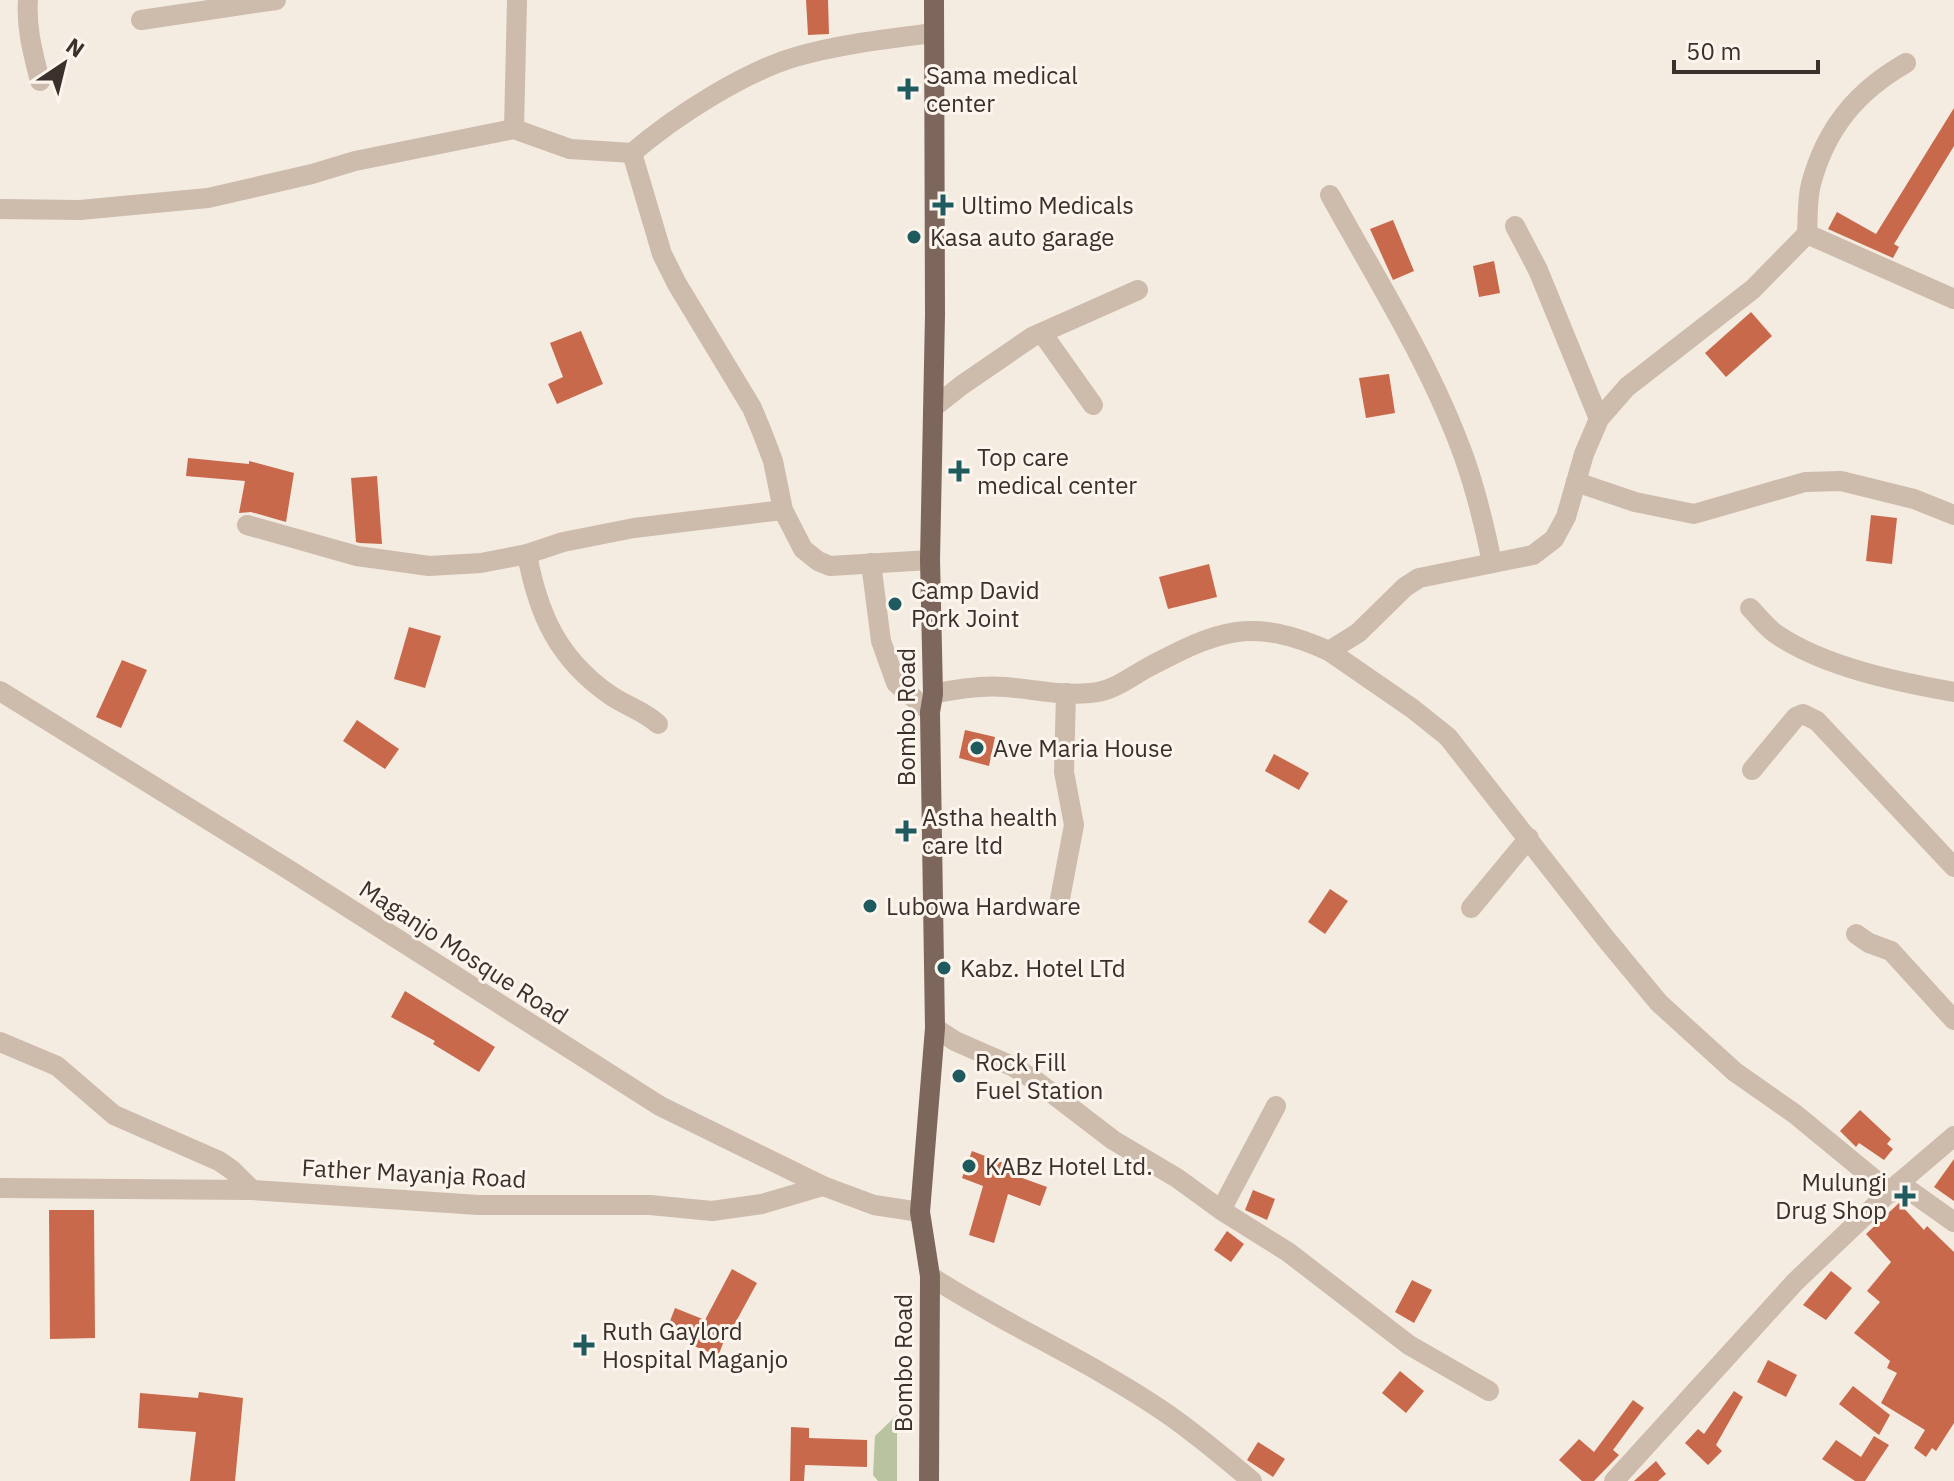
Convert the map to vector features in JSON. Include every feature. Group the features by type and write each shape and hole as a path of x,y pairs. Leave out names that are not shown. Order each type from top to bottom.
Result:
{"main road":[{"name":"Bombo Road","path":"929,1481 930,1276 920,1212 935,1028 930,560 934,0"}],"street":[{"path":"28,0 27,23 40,81"},
{"path":"141,20 276,0"},
{"path":"514,129 517,0"},
{"path":"0,209 80,210 208,198 355,161 514,129 570,149 632,153 660,129 704,101 791,58 821,50 934,33"},
{"path":"1329,651 1358,633 1405,587 1419,578 1533,555 1554,539 1566,517 1599,419 1627,387 1753,289 1807,234 1810,186 1843,113 1865,90 1906,63"},
{"path":"632,153 662,254 683,295 752,408 773,461 783,510 803,549 830,566 930,560"},
{"path":"1330,195 1414,347 1446,412 1464,458 1492,563"},
{"path":"1515,226 1538,270 1599,419"},
{"path":"1807,234 1954,299"},
{"path":"933,408 962,385 1042,333 1138,290"},
{"path":"1042,333 1093,405"},
{"path":"1576,482 1635,502 1694,514 1805,482 1841,481 1914,499 1954,515"},
{"path":"247,525 357,556 429,566 481,563 634,528 783,510"},
{"path":"527,554 537,602 547,625 568,657 610,695 658,724"},
{"path":"871,563 881,641 896,683 931,703 961,688 1002,687 1066,693 1092,693 1113,688 1188,648 1237,630 1267,630 1294,636 1329,651 1448,737 1659,1003 1735,1072 1895,1188 1954,1222"},
{"path":"1750,608 1774,633 1803,649 1908,684 1954,692"},
{"name":"Maganjo Mosque Road","path":"0,691 286,868 648,1099 823,1186 874,1205 920,1212"},
{"path":"1060,899 1074,825 1064,772 1066,693"},
{"path":"1752,770 1796,717 1803,714 1817,721 1954,867"},
{"path":"1471,908 1529,838"},
{"path":"1856,934 1869,943 1891,951 1954,1020"},
{"path":"935,1028 1036,1081 1113,1140 1177,1178 1288,1252 1409,1345 1489,1391"},
{"path":"0,1042 57,1066 114,1115 219,1161 252,1190"},
{"path":"1221,1210 1276,1106"},
{"path":"1614,1481 1635,1473 1795,1282 1954,1136"},
{"name":"Father Mayanja Road","path":"0,1188 252,1190 479,1205 650,1205 712,1211 762,1204 823,1186"},
{"path":"930,1276 961,1297 1009,1321 1160,1408 1252,1481"}],"green space":[{"path":"897,1415 897,1481 878,1481 873,1475 875,1436"}],"building":[{"path":"806,0 828,0 829,34 808,35"},
{"path":"1954,108 1954,146 1894,244 1899,247 1893,258 1828,229 1837,212 1876,234"},
{"path":"1393,220 1414,271 1393,280 1370,229"},
{"path":"1494,261 1500,293 1479,297 1473,266"},
{"path":"1751,312 1772,336 1726,377 1705,353"},
{"path":"581,331 603,384 557,404 548,384 563,377 550,343"},
{"path":"1389,374 1395,413 1366,418 1359,378"},
{"path":"188,458 249,464 249,461 294,473 286,522 251,512 239,513 245,481 186,476"},
{"path":"377,476 382,544 356,542 351,478"},
{"path":"1871,515 1897,518 1892,564 1866,561"},
{"path":"1209,564 1217,597 1168,609 1159,577"},
{"path":"409,627 441,636 425,688 394,679"},
{"path":"122,660 147,670 121,728 96,717"},
{"path":"357,720 399,749 385,769 343,741"},
{"name":"Ave Maria House","path":"965,730 995,737 989,766 959,758"},
{"path":"1274,754 1309,773 1299,790 1265,771"},
{"path":"1330,889 1348,901 1325,934 1308,922"},
{"path":"405,991 495,1047 479,1072 433,1044 435,1041 391,1017"},
{"path":"1860,1110 1891,1139 1887,1144 1893,1149 1884,1160 1859,1143 1856,1147 1840,1131"},
{"path":"972,1151 1014,1167 1011,1174 1047,1187 1040,1206 1008,1194 994,1243 969,1235 983,1186 962,1178"},
{"path":"1954,1159 1954,1201 1934,1187"},
{"path":"1253,1190 1275,1199 1267,1220 1245,1210"},
{"path":"1899,1203 1924,1230 1927,1226 1954,1252 1954,1423 1936,1451 1932,1448 1926,1457 1914,1448 1925,1430 1881,1403 1897,1373 1887,1368 1890,1361 1854,1333 1880,1302 1867,1291 1891,1262 1866,1234"},
{"path":"49,1210 94,1210 95,1338 50,1339"},
{"path":"1227,1231 1244,1244 1231,1262 1214,1250"},
{"path":"732,1269 757,1283 733,1327 730,1326 718,1356 665,1334 675,1308 705,1320"},
{"path":"1831,1271 1852,1288 1826,1320 1803,1305"},
{"path":"1412,1280 1432,1290 1414,1323 1395,1312"},
{"path":"1768,1360 1797,1375 1786,1397 1757,1382"},
{"path":"1400,1371 1424,1391 1406,1413 1382,1393"},
{"path":"1853,1386 1890,1415 1879,1435 1839,1404"},
{"path":"1734,1391 1743,1397 1716,1445 1722,1451 1708,1465 1685,1443 1698,1429 1704,1434"},
{"path":"199,1392 243,1398 235,1481 190,1481 196,1432 138,1428 140,1393 198,1398"},
{"path":"1633,1400 1644,1408 1613,1450 1619,1455 1594,1481 1582,1481 1559,1460 1579,1439 1594,1452"},
{"path":"791,1427 809,1428 809,1438 867,1440 867,1467 805,1465 804,1481 790,1481"},
{"path":"1874,1436 1889,1445 1865,1481 1855,1481 1822,1459 1836,1440 1861,1457"},
{"path":"1258,1442 1285,1459 1273,1477 1247,1460"},
{"path":"1656,1461 1666,1474 1658,1481 1634,1481"}],"place":[{"name":"Sama medical center","path":"908,89"},
{"name":"Ultimo Medicals","path":"943,205"},
{"name":"Kasa auto garage","path":"914,237"},
{"name":"Top care medical center","path":"959,471"},
{"name":"Camp David Pork Joint","path":"895,604"},
{"name":"Ave Maria House","path":"977,748"},
{"name":"Astha health care ltd","path":"906,831"},
{"name":"Lubowa Hardware","path":"870,906"},
{"name":"Kabz. Hotel LTd","path":"944,968"},
{"name":"Rock Fill Fuel Station","path":"959,1076"},
{"name":"KABz Hotel Ltd.","path":"969,1166"},
{"name":"Mulungi Drug Shop","path":"1905,1196"},
{"name":"Ruth Gaylord Hospital Maganjo","path":"584,1345"}]}
